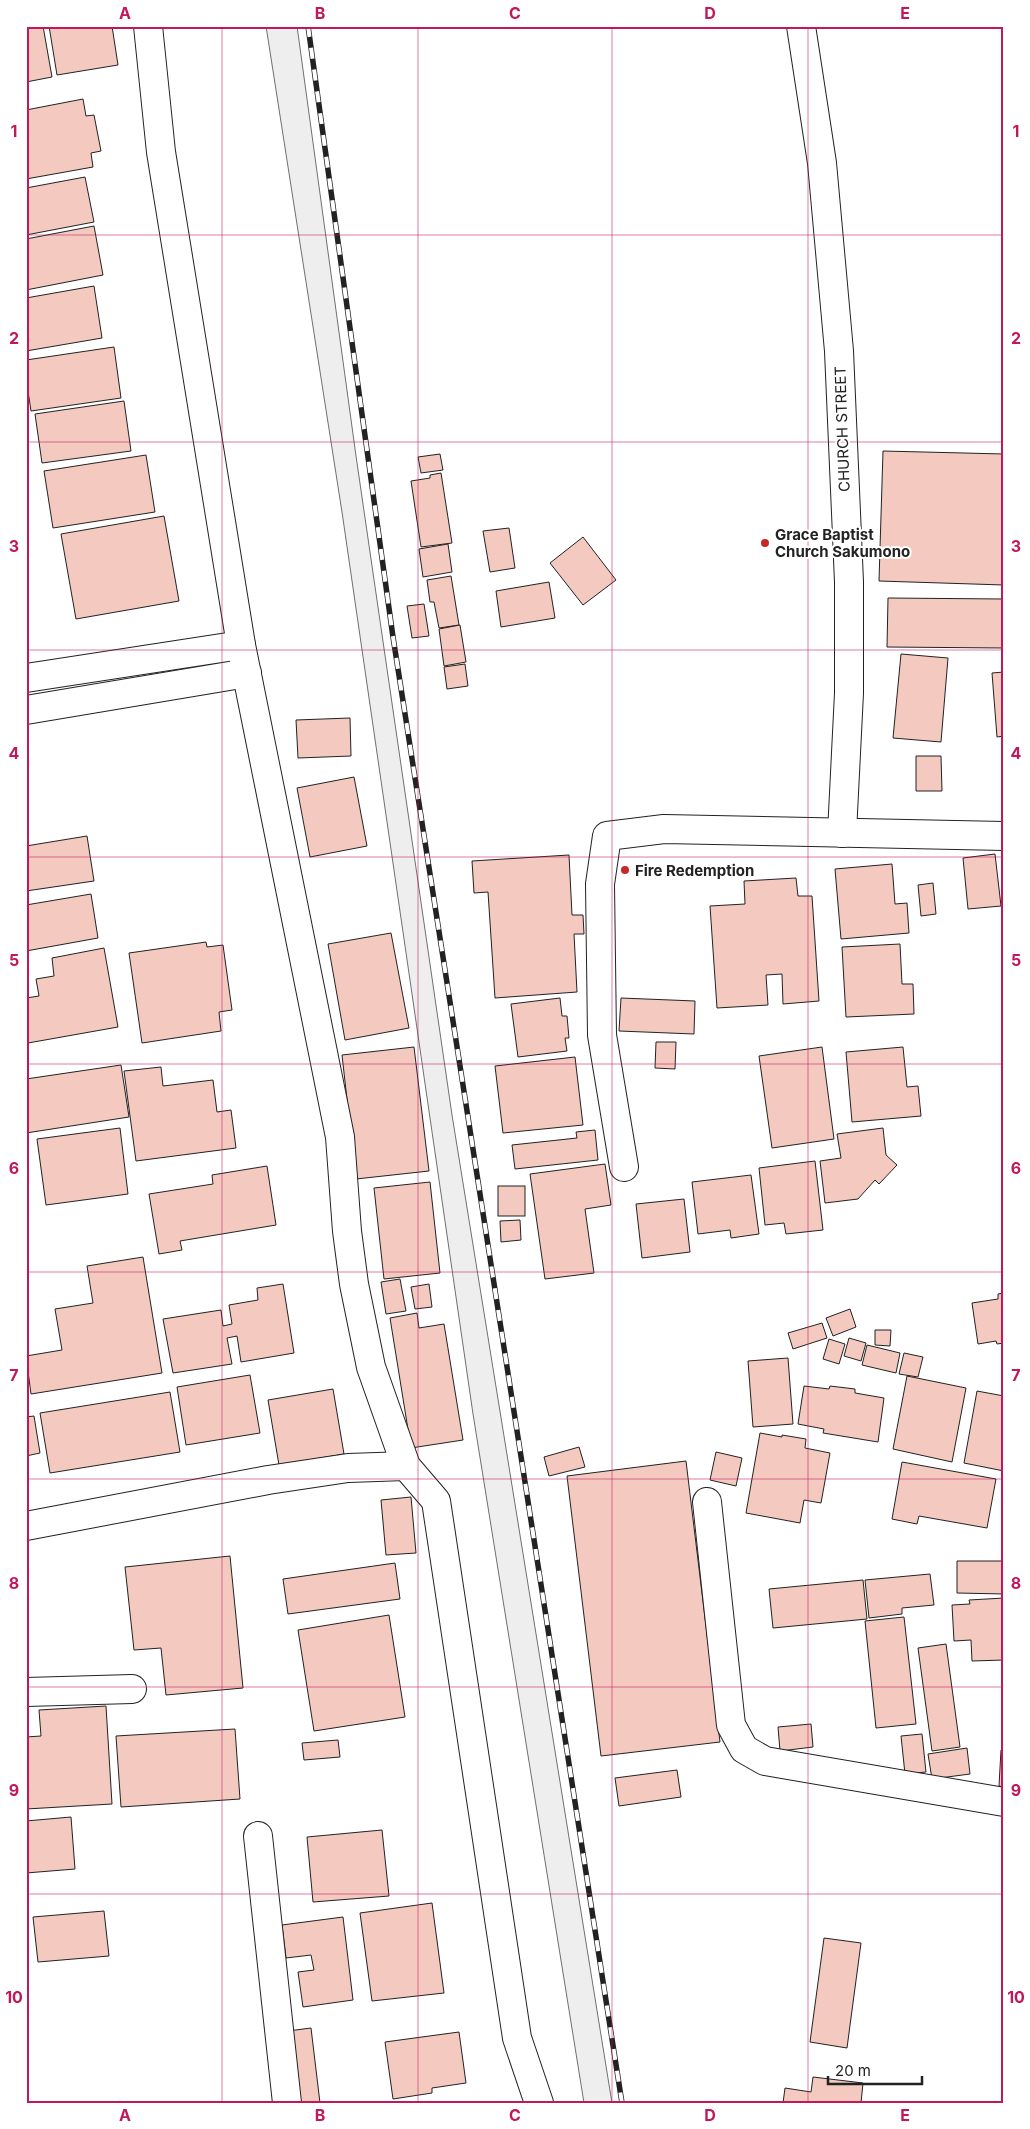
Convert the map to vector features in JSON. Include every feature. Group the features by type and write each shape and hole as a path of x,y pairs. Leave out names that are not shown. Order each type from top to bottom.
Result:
{"street":[{"path":"148,26 161,152 241,645 340,1137 347,1231 354,1284 372,1367 406,1466 436,1501 517,2038 539,2103"},
{"name":"CHURCH STREET","path":"801,26 822,163 839,361 849,582 849,693 842,833"},
{"path":"26,678 241,645"},
{"path":"26,710 247,673"},
{"path":"624,1167 602,1035 600,884 608,836 664,829 1004,836"},
{"path":"26,1526 276,1479 348,1468 406,1466"},
{"path":"707,1502 730,1725 744,1749 765,1761 1004,1802"},
{"path":"26,1692 132,1689"},
{"path":"258,1836 287,2103"}],"shaded area":[{"path":"266,26 297,26 356,456 452,1115 612,2103 584,2103 473,1414 342,512"}],"building":[{"path":"26,26 43,26 52,77 26,82"},
{"path":"49,26 112,26 118,65 57,75"},
{"path":"83,99 86,116 94,115 101,151 91,153 93,167 26,179 26,110"},
{"path":"85,177 94,222 26,235 26,188"},
{"path":"94,226 103,275 26,290 26,239"},
{"path":"94,286 102,338 26,351 26,298"},
{"path":"114,347 121,398 31,411 26,378 26,360"},
{"path":"124,401 131,451 42,463 35,414"},
{"path":"883,451 1004,454 1004,585 879,581"},
{"path":"440,454 443,470 421,473 418,457"},
{"path":"146,455 155,512 53,528 44,471"},
{"path":"441,473 452,543 421,547 411,481 430,478 430,475"},
{"path":"164,516 179,601 76,619 61,534"},
{"path":"509,528 515,568 490,572 483,531"},
{"path":"583,537 616,580 583,605 550,563"},
{"path":"448,544 452,572 423,577 419,549"},
{"path":"451,576 459,625 439,628 434,602 430,602 427,580"},
{"path":"549,582 555,618 501,627 496,591"},
{"path":"888,598 1004,599 1004,648 887,647"},
{"path":"424,604 429,636 412,638 407,606"},
{"path":"460,625 466,662 444,666 439,629"},
{"path":"901,654 948,658 941,742 893,738"},
{"path":"465,664 468,686 447,689 444,667"},
{"path":"1004,672 1004,736 997,737 992,673"},
{"path":"350,718 351,756 298,758 296,720"},
{"path":"916,756 941,756 942,791 916,791"},
{"path":"354,777 367,846 310,857 297,788"},
{"path":"87,836 94,881 26,891 26,846"},
{"path":"995,854 1001,906 968,909 963,858"},
{"path":"569,855 572,915 583,915 584,934 574,934 577,992 495,998 488,892 474,893 472,861"},
{"path":"892,864 895,904 907,903 909,933 841,939 835,869"},
{"path":"796,878 798,896 812,896 819,1001 783,1004 782,974 766,975 768,1005 717,1008 710,906 745,904 744,881"},
{"path":"933,883 936,914 921,916 918,885"},
{"path":"91,894 98,938 26,951 26,905"},
{"path":"391,933 409,1028 345,1040 328,944"},
{"path":"206,942 207,947 223,945 232,1010 219,1012 221,1031 142,1043 129,953"},
{"path":"900,944 902,984 913,984 914,1014 846,1017 842,947"},
{"path":"104,948 118,1027 28,1043 26,998 39,996 36,979 54,976 52,958"},
{"path":"560,998 562,1016 567,1016 569,1038 565,1038 567,1051 518,1057 511,1004"},
{"path":"621,998 695,1001 694,1034 619,1031"},
{"path":"656,1042 676,1042 675,1069 655,1068"},
{"path":"414,1047 429,1171 356,1179 342,1055"},
{"path":"822,1047 834,1139 772,1148 759,1056"},
{"path":"903,1047 907,1087 918,1086 921,1116 852,1122 846,1052"},
{"path":"575,1057 583,1125 503,1133 495,1066"},
{"path":"121,1065 129,1117 26,1133 26,1101 28,1100 26,1079"},
{"path":"161,1067 163,1086 213,1080 217,1112 231,1110 236,1148 136,1161 124,1071"},
{"path":"120,1128 128,1194 46,1205 37,1139"},
{"path":"883,1128 886,1155 897,1165 879,1184 875,1180 858,1199 825,1203 820,1161 841,1158 837,1134"},
{"path":"595,1130 598,1160 515,1169 512,1145 577,1138 576,1132"},
{"path":"815,1161 823,1230 786,1234 784,1223 765,1225 759,1168"},
{"path":"605,1164 611,1205 585,1209 594,1273 545,1279 530,1174"},
{"path":"267,1166 276,1225 180,1241 182,1250 159,1254 149,1194 213,1184 212,1175"},
{"path":"751,1175 759,1234 731,1238 730,1230 698,1234 692,1182"},
{"path":"430,1182 440,1273 384,1279 374,1188"},
{"path":"498,1186 525,1186 525,1216 498,1216"},
{"path":"684,1199 690,1252 642,1258 636,1204"},
{"path":"520,1220 521,1240 501,1242 500,1221"},
{"path":"143,1257 162,1373 31,1394 26,1356 62,1350 55,1309 93,1303 87,1266"},
{"path":"400,1279 406,1311 386,1314 381,1282"},
{"path":"283,1284 294,1353 241,1362 237,1336 227,1338 232,1364 173,1373 163,1319 221,1310 223,1326 232,1324 229,1305 258,1300 257,1288"},
{"path":"429,1284 432,1307 415,1309 411,1287"},
{"path":"1004,1293 1004,1343 997,1344 996,1341 978,1344 972,1303 998,1299 998,1294"},
{"path":"850,1309 856,1327 833,1336 826,1318"},
{"path":"417,1313 419,1328 444,1324 463,1440 411,1448 390,1318"},
{"path":"822,1323 827,1338 793,1349 788,1333"},
{"path":"875,1330 891,1330 890,1346 875,1345"},
{"path":"849,1338 866,1343 861,1361 844,1356"},
{"path":"829,1339 845,1344 839,1364 823,1359"},
{"path":"867,1345 900,1353 896,1373 862,1365"},
{"path":"904,1353 923,1357 918,1377 899,1374"},
{"path":"788,1358 793,1424 753,1427 748,1361"},
{"path":"250,1375 260,1433 186,1445 177,1387"},
{"path":"907,1376 966,1388 952,1462 893,1449"},
{"path":"804,1386 829,1389 830,1386 855,1389 855,1393 884,1398 878,1442 823,1433 824,1429 798,1424"},
{"path":"333,1389 344,1454 279,1465 268,1400"},
{"path":"977,1391 1004,1396 1004,1471 964,1463"},
{"path":"170,1392 180,1452 50,1473 40,1413"},
{"path":"34,1416 40,1453 26,1456 26,1417"},
{"path":"760,1433 806,1439 805,1448 830,1453 821,1503 804,1500 800,1523 746,1513"},
{"path":"579,1447 585,1467 549,1476 544,1457"},
{"path":"716,1452 742,1458 736,1486 710,1480"},
{"path":"686,1461 720,1742 601,1756 567,1476"},
{"path":"902,1462 996,1479 987,1528 919,1516 917,1524 892,1519"},
{"path":"411,1497 416,1553 386,1555 381,1500"},
{"path":"230,1556 243,1688 166,1695 161,1648 134,1650 125,1567"},
{"path":"957,1561 1004,1561 1004,1594 957,1593"},
{"path":"395,1563 400,1599 288,1614 283,1579"},
{"path":"930,1574 934,1605 902,1608 902,1614 869,1618 865,1580"},
{"path":"863,1580 867,1619 773,1628 769,1589"},
{"path":"1004,1598 1004,1660 972,1661 971,1640 954,1641 952,1605 970,1604 969,1600"},
{"path":"389,1615 405,1717 314,1731 298,1630"},
{"path":"904,1617 916,1724 876,1728 865,1621"},
{"path":"946,1644 960,1747 932,1751 918,1648"},
{"path":"106,1706 112,1804 26,1809 26,1737 41,1736 39,1710"},
{"path":"811,1724 813,1747 780,1751 778,1727"},
{"path":"235,1729 240,1799 121,1807 116,1736"},
{"path":"922,1734 926,1772 905,1774 901,1736"},
{"path":"338,1740 340,1757 304,1760 302,1743"},
{"path":"967,1748 970,1774 932,1779 928,1754"},
{"path":"1001,1750 1004,1750 1004,1787 999,1786"},
{"path":"677,1770 681,1797 619,1806 615,1778"},
{"path":"71,1817 75,1869 26,1873 26,1821"},
{"path":"382,1830 389,1896 313,1902 307,1837"},
{"path":"432,1903 444,1993 372,2001 360,1913"},
{"path":"104,1911 109,1956 38,1962 33,1917"},
{"path":"343,1917 353,2000 303,2007 298,1972 314,1970 311,1955 286,1958 282,1925"},
{"path":"824,1938 861,1943 847,2048 810,2042"},
{"path":"311,2028 320,2103 296,2103 288,2031"},
{"path":"459,2032 466,2083 432,2088 432,2093 393,2099 385,2042"},
{"path":"813,2077 863,2083 861,2103 783,2103 785,2088 811,2092"}],"railway":[{"path":"308,26 393,637 622,2103"}],"place":[{"name":"Grace Baptist Church Sakumono","path":"765,543"},
{"name":"Fire Redemption","path":"625,870"}]}
